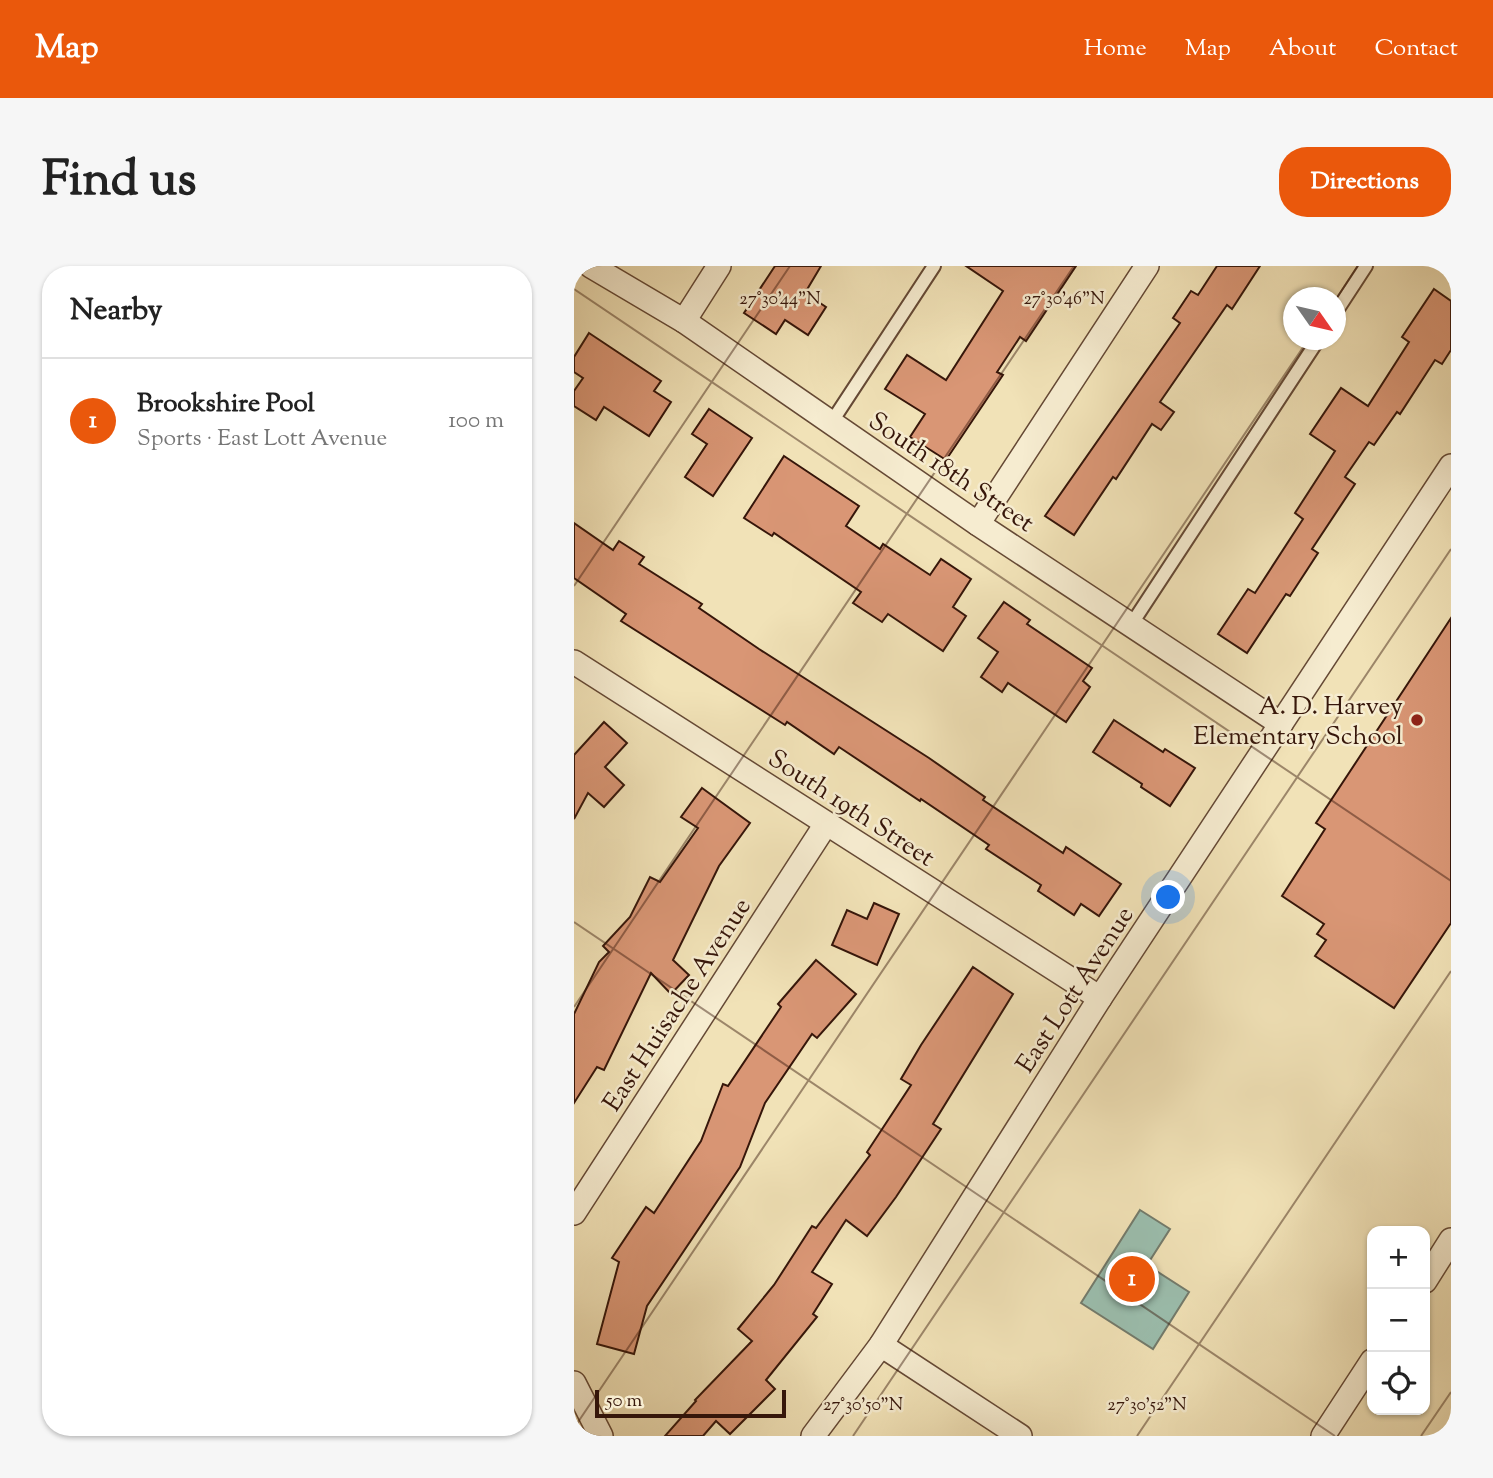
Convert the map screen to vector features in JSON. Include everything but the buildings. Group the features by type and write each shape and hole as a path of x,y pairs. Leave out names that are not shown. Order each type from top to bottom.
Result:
{"street":[{"name":"South 18th Street","path":"591,266 684,321 978,524 1281,724"},
{"path":"684,321 719,266"},
{"path":"978,524 1147,266"},
{"name":"East Lott Avenue","path":"813,1436 881,1345 1100,998 1451,466"},
{"name":"South 19th Street","path":"574,662 1100,998"},
{"name":"East Huisache Avenue","path":"574,1213 825,824"},
{"path":"1430,1272 1451,1240"},
{"path":"881,1345 1020,1436"},
{"path":"1323,1436 1367,1369"},
{"path":"574,1383 601,1436"}],"lane":[{"path":"831,423 934,266"},
{"path":"1346,296 1366,266"},
{"path":"1131,625 1311,350"}],"shaded area":[{"path":"1140,1210 1170,1229 1147,1265 1189,1292 1153,1349 1081,1303"}],"place":[{"name":"A. D. Harvey Elementary School","path":"1417,720"},
{"name":"Brookshire Pool","path":"1132,1279"}]}
